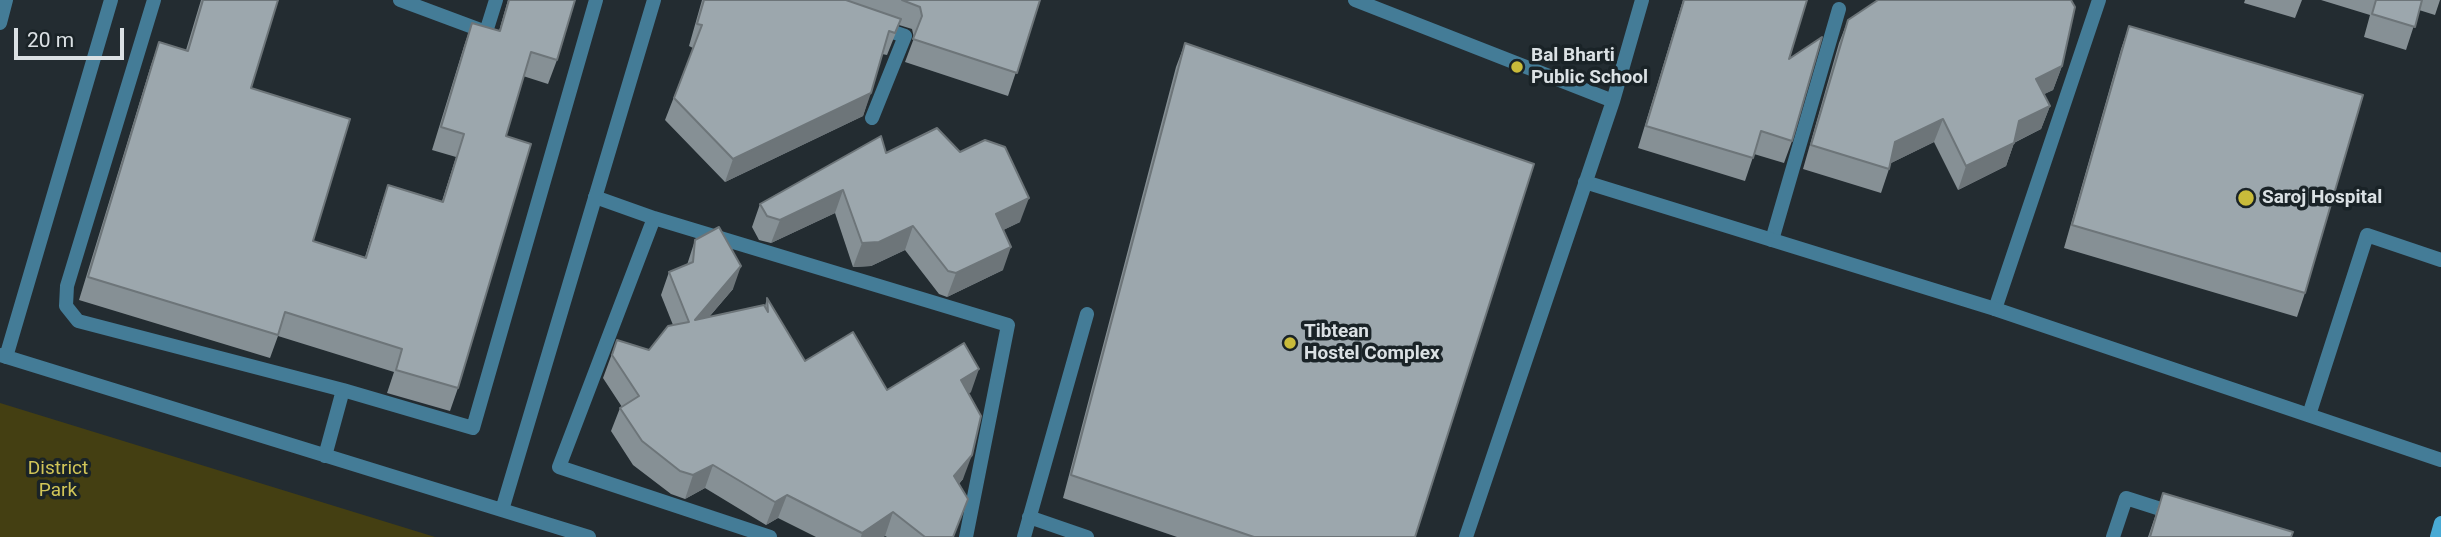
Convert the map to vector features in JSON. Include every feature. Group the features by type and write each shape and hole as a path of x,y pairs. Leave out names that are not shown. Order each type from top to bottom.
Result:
{"main road":[{"path":"2437,537 2441,523"}],"street":[{"path":"0,23 6,0"},
{"path":"111,0 3,356 589,537"},
{"path":"154,0 67,286 66,306 78,321 342,390 473,428 596,0"},
{"path":"400,0 485,32 496,0"},
{"path":"502,510 654,0"},
{"path":"1355,0 1613,101"},
{"path":"1466,537 1613,101 1642,0"},
{"path":"1995,309 2099,0"},
{"path":"1772,240 1839,9"},
{"path":"867,23 905,36 872,118"},
{"path":"1586,182 1995,309 2441,460"},
{"path":"595,197 654,218 1007,325 966,537"},
{"path":"654,218 558,467 770,537"},
{"path":"2309,415 2367,235 2441,260"},
{"path":"1024,537 1087,314"},
{"path":"325,456 342,390"},
{"path":"2113,537 2126,498 2187,517"},
{"path":"1029,517 1087,537"}],"green space":[{"name":"District Park","path":"0,403 435,537 0,537"}],"building":[{"path":"203,0 278,0 251,88 350,119 313,241 366,258 388,185 443,202 464,134 441,127 472,23 500,31 509,0 575,0 557,60 531,52 506,136 531,144 458,388 396,370 402,349 285,312 278,335 88,277 159,42 188,51"},
{"path":"704,0 846,0 901,19 895,33 889,31 871,93 733,159 674,98 702,25 697,24"},
{"path":"902,0 1040,0 1017,73 913,39 922,16 920,7"},
{"path":"1684,0 1807,0 1789,59 1822,37 1792,141 1761,131 1753,158 1646,126"},
{"path":"1878,0 2071,0 2075,7 2062,66 2036,79 2050,106 2019,121 2014,143 1966,166 1943,119 1895,142 1889,169 1811,145 1848,20"},
{"path":"2376,0 2422,0 2415,27 2372,14"},
{"path":"2129,26 2363,95 2305,293 2072,225"},
{"name":"Tibtean Hostel Complex","path":"1185,43 1534,164 1415,537 1254,537 1071,475"},
{"path":"937,128 960,152 985,140 1005,147 1029,198 996,214 1011,247 956,273 948,271 913,226 879,242 862,243 843,190 780,220 767,216 760,204 881,136 886,153"},
{"path":"719,227 741,266 695,320 764,305 768,312 767,298 805,361 853,332 887,390 964,343 979,369 961,380 981,416 972,455 954,476 968,499 953,537 925,537 893,512 862,533 787,495 775,502 713,465 693,475 680,471 642,441 620,408 639,396 612,355 617,340 649,350 668,326 689,322 669,272 693,262 695,240"},
{"path":"2163,493 2293,532 2291,537 2150,537"}],"place":[{"name":"Bal Bharti Public School","path":"1517,67"},
{"name":"Saroj Hospital","path":"2246,198"},
{"name":"Tibtean Hostel Complex","path":"1290,343"}]}
